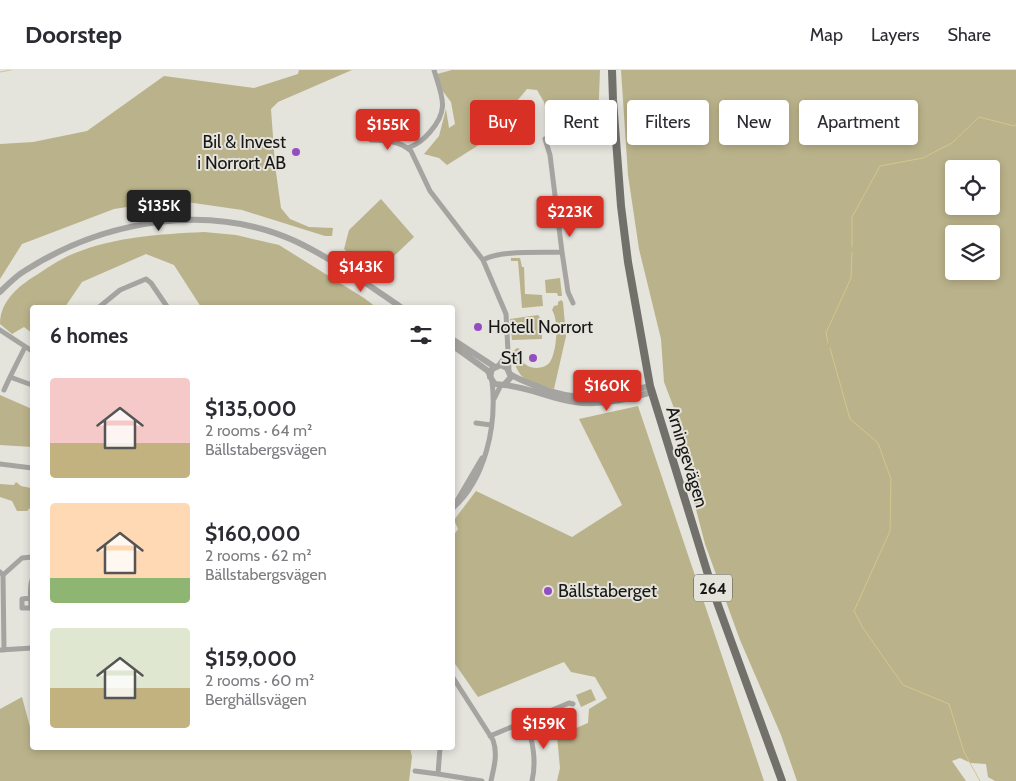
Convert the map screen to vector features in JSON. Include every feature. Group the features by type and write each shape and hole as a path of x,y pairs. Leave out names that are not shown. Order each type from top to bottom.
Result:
{"main road":[{"name":"Arningevägen","path":"612,70 620,206 651,389 714,594 782,781"}],"street":[{"path":"408,148 420,143 439,121 443,108 442,96 434,70"},
{"path":"371,140 387,140 408,148 430,191 483,260 506,314 508,354 510,356 509,380 503,385 493,402"},
{"path":"547,145 550,154 568,292 573,303"},
{"path":"0,293 25,270 82,240 138,224 173,220 197,220 227,223 267,231 294,241 332,260 398,305"},
{"path":"483,260 489,256 503,254 562,252"},
{"path":"102,305 120,290 146,279 166,305"},
{"path":"1,330 30,350"},
{"path":"455,341 496,366 504,366 517,379 544,392"},
{"path":"4,390 25,347"},
{"path":"455,347 488,371 491,379 503,385 518,386 562,397 594,398 651,389"},
{"path":"455,506 461,501 482,465 488,443 493,402 490,373 508,354"},
{"path":"10,377 30,384"},
{"path":"476,423 491,425"},
{"path":"0,464 30,468"},
{"path":"30,557 22,558 2,574 2,650 30,648"},
{"path":"455,681 496,748 491,781"},
{"path":"490,736 569,703 573,704"},
{"path":"527,721 534,751 532,781"},
{"path":"438,774 440,750"},
{"path":"415,772 482,781"}],"shaded area":[{"path":"299,70 352,70 278,102 271,109 275,165 281,208 290,219 309,227 333,228 332,236 325,236 242,210 173,200 114,209 22,244 0,279 0,144 33,142 87,131 164,76 254,88 298,74"},
{"path":"452,70 600,70 599,100 545,100 545,106 537,90 527,89 518,100 470,100 470,145 479,145 447,165 439,158 424,154 439,136 446,109 449,128 455,124 451,102 442,90 437,74"},
{"path":"621,70 1016,70 1016,781 995,781 988,777 986,764 971,763 960,758 952,761 966,781 797,781 781,735 740,640 705,544 691,490 682,429 664,382 661,339 639,249 628,175"},
{"path":"381,199 414,237 375,274 344,249 349,230"},
{"path":"204,232 236,235 279,245 373,305 200,305 174,265 146,254 82,282 66,305 30,305 30,332 24,327 12,334 0,324 6,302 16,290 28,280 69,255 106,243 154,235"},
{"path":"511,258 520,258 522,267 524,267 525,294 542,295 543,306 522,308 518,261 511,261"},
{"path":"560,278 562,296 558,296 557,293 546,293 545,280"},
{"path":"561,300 563,302 566,336 554,389 525,379 517,370 512,352 517,348 520,349 524,363 531,367 542,367 550,362 556,336 556,321 552,310"},
{"path":"538,315 541,319 542,339 512,340 510,319"},
{"path":"0,395 30,408 30,447 0,445"},
{"path":"638,406 764,781 557,781 560,768 557,736 588,723 589,709 607,698 595,677 571,672 564,662 478,697 455,664 455,534 458,529 455,519 476,491 572,537 622,505 579,419"},
{"path":"16,482 21,486 30,488 30,508 27,511 17,511 12,501 0,497 0,484 14,485"},
{"path":"591,689 596,700 581,707 576,695"},
{"path":"22,697 30,727 30,750 410,750 412,757 409,781 0,781 0,709"}],"waterway":[{"path":"0,72 11,70"},
{"path":"852,247 852,217 880,166 923,158 952,143 979,117 1016,125"},
{"path":"828,343 826,333 851,278 852,252"},
{"path":"830,348 850,419 878,443 891,479 890,531 854,611 863,628 903,685 949,704 964,752 980,781"}],"place":[{"name":"Bil & Invest i Norrort AB","path":"296,152"},
{"name":"Hotell Norrort","path":"478,327"},
{"name":"St1","path":"533,358"},
{"name":"Bällstaberget","path":"548,591"}]}
